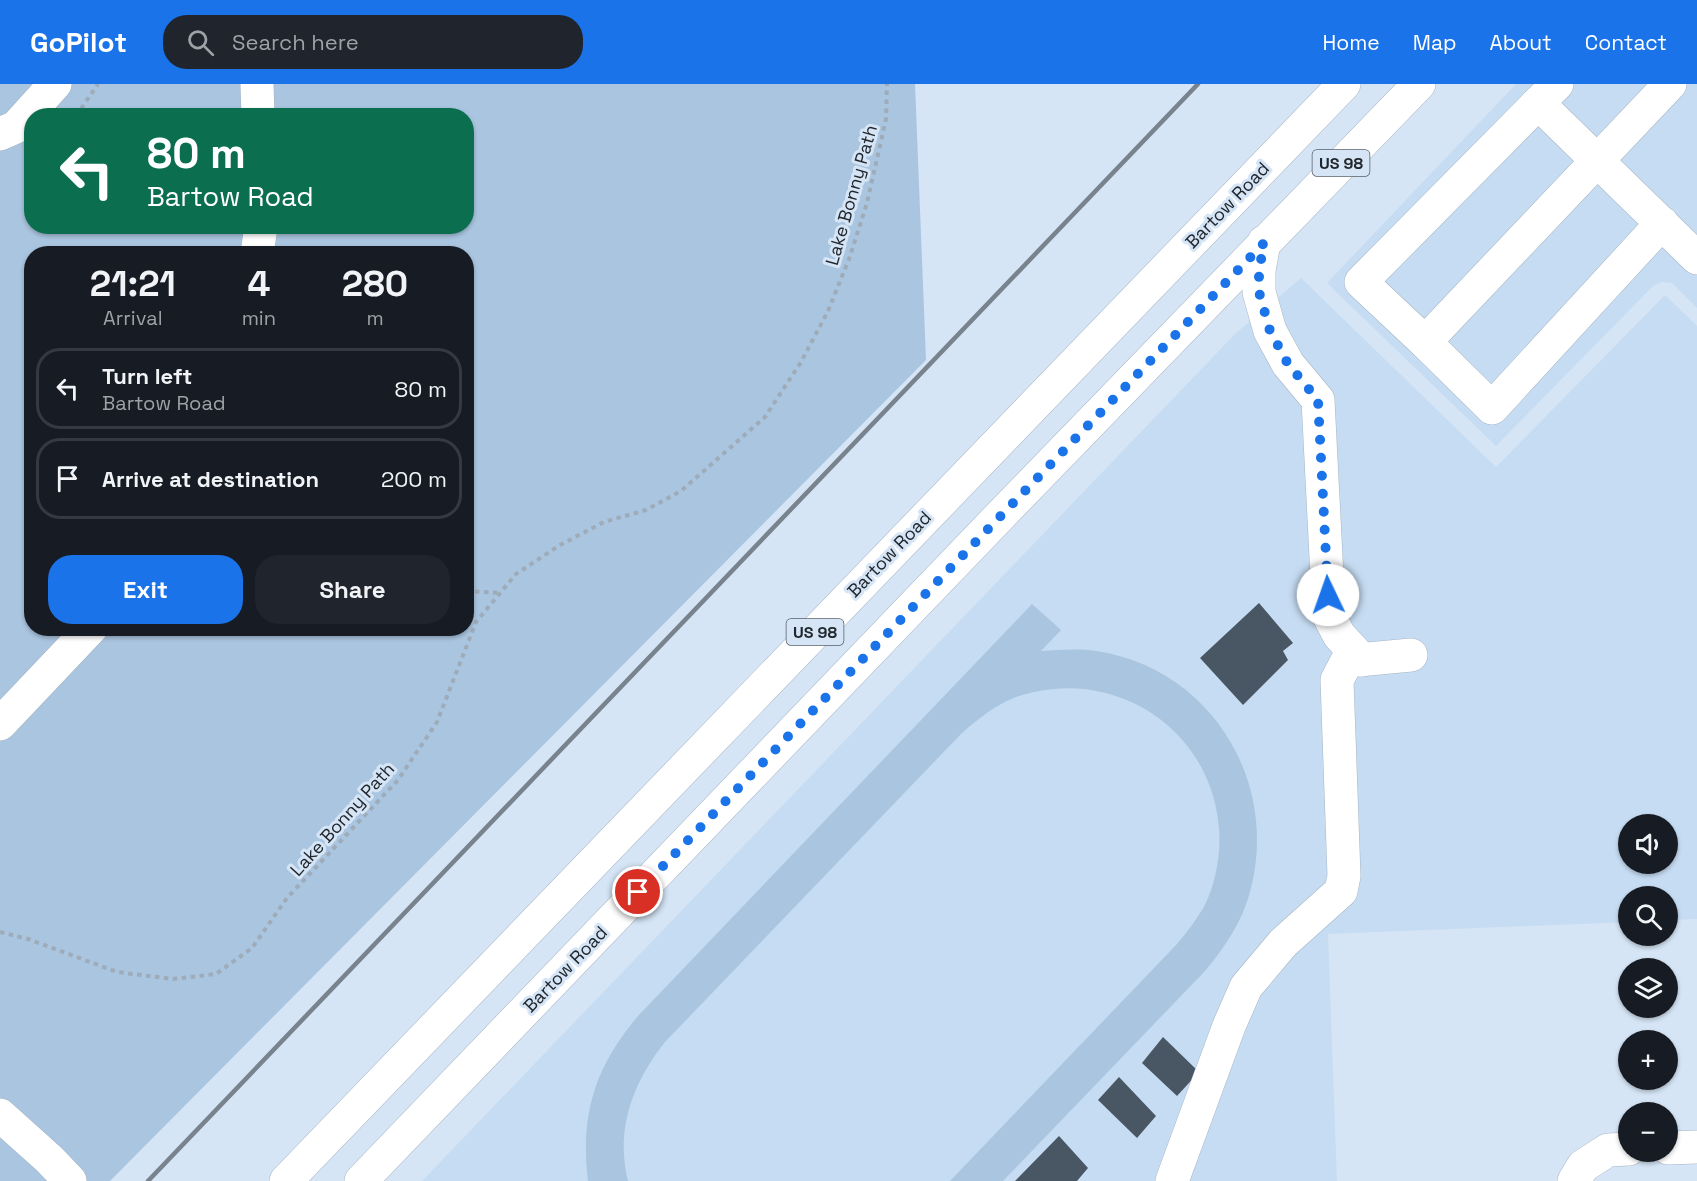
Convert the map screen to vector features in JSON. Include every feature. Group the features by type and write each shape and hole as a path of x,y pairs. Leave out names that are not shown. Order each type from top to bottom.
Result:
{"main road":[{"path":"33,108 55,84"},
{"path":"256,84 258,108"},
{"name":"Bartow Road","path":"286,1181 1344,84"},
{"name":"Bartow Road","path":"361,1181 1419,84"},
{"path":"1425,342 1670,84"},
{"path":"1662,223 1492,408 1361,282 1547,94 1598,161 1662,223 1697,258"},
{"path":"0,134 16,127 24,118"},
{"path":"1264,243 1259,271 1259,292 1270,331 1288,364 1318,400 1329,616 1339,635 1362,660"},
{"path":"0,724 83,636"},
{"path":"1172,1181 1229,1026 1246,987 1283,944 1341,891 1344,876 1337,680 1347,661 1411,655"},
{"path":"0,1115 70,1181"},
{"path":"1678,1148 1697,1147"},
{"path":"1574,1181 1583,1166 1608,1150 1618,1150"}],"path":[{"path":"82,108 98,84"},
{"name":"Lake Bonny Path","path":"474,627 516,574 560,545 604,522 646,510 681,491 765,417 812,342 828,311 849,259 867,203 886,119 887,84"},
{"path":"474,591 501,593"},
{"name":"Lake Bonny Path","path":"0,932 28,939 117,972 173,979 216,974 252,948 287,898 398,780 437,722 471,636"}],"shaded area":[{"path":"0,84 915,84 926,360 110,1181 0,1181"},
{"path":"1516,84 1697,84 1697,308 1672,283 1662,282 1653,286 1496,446 1327,283"},
{"path":"1301,278 1496,467 1665,295 1697,326 1697,919 1678,920 1678,886 1618,886 1618,922 1328,934 1337,1181 422,1181 1235,334"},
{"path":"1032,604 1061,630 1041,651 1096,651 1137,662 1173,680 1203,706 1227,737 1245,772 1255,810 1257,851 1250,892 1232,934 1212,962 1003,1181 950,1181 1177,944 1204,907 1215,878 1218,858 1219,828 1212,793 1198,762 1178,735 1153,714 1124,699 1091,690 1057,689 1022,695 990,711 961,734 665,1042 644,1073 630,1107 624,1143 628,1181 588,1181 586,1134 594,1092 601,1073 623,1035 638,1016"}],"building":[{"path":"1259,603 1293,643 1283,651 1288,660 1243,705 1200,658"},
{"path":"1163,1037 1199,1072 1177,1096 1142,1063"},
{"path":"1119,1077 1156,1116 1137,1138 1098,1100"},
{"path":"1059,1136 1088,1168 1077,1181 1015,1181"}],"railway":[{"path":"148,1181 1198,84"}],"route":[{"path":"638,892 1264,243 1259,271 1259,292 1270,331 1288,364 1318,400 1328,595"}]}
